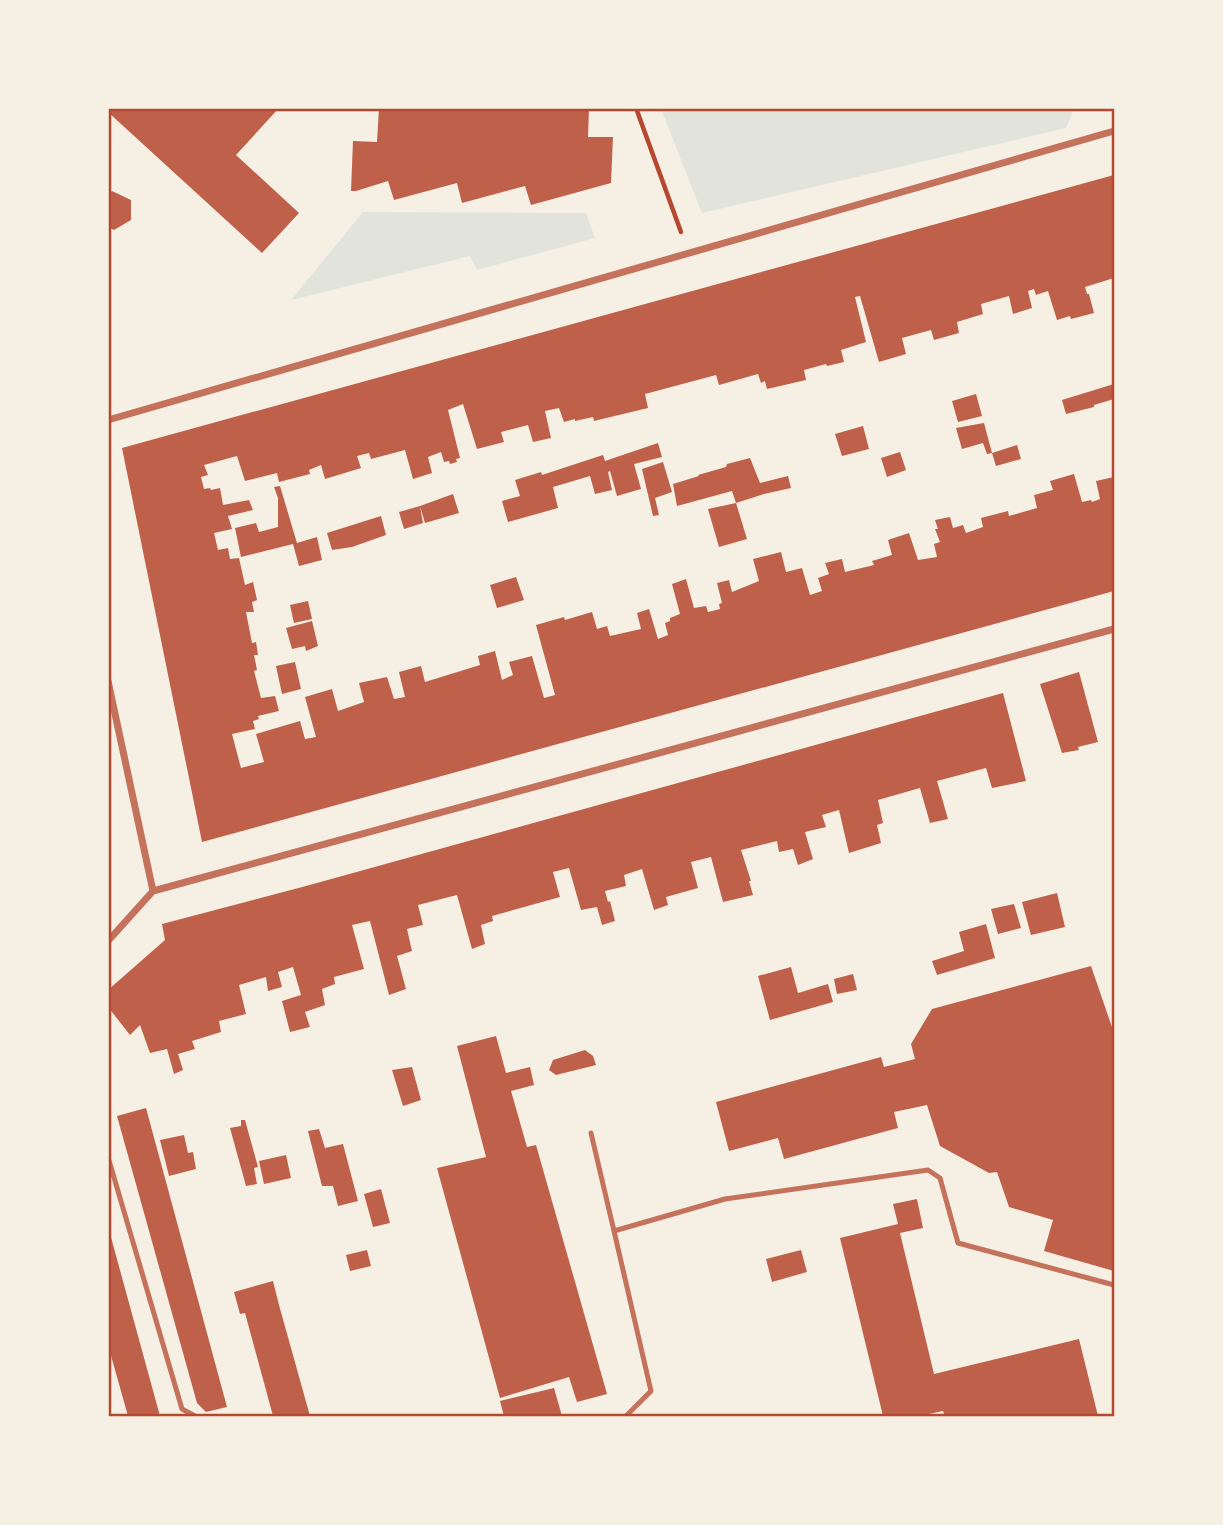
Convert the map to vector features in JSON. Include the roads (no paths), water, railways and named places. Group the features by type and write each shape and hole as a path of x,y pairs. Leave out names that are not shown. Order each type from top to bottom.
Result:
{"street":[{"path":"108,420 1115,131"},
{"path":"108,941 153,891 1115,629"},
{"path":"108,681 153,891"}],"lane":[{"path":"592,1133 651,1391 626,1416"},
{"path":"108,1157 181,1409 195,1416"},
{"path":"614,1231 725,1199 928,1170 940,1178 958,1242 1115,1285"}]}
